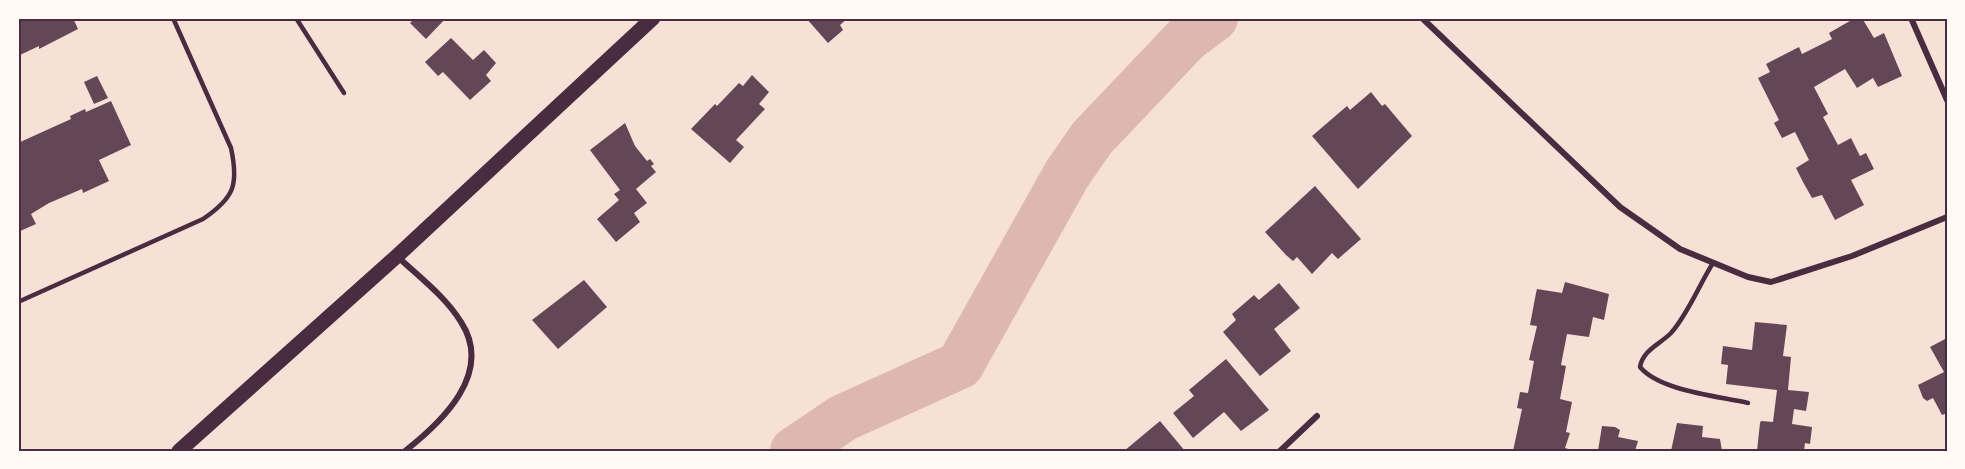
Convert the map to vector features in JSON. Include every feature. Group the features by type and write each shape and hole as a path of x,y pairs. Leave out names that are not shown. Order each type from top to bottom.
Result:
{"main road":[{"path":"179,451 397,256 653,18"}],"street":[{"path":"1422,18 1620,207 1680,249 1748,277 1771,282 1852,256 1947,217"},
{"path":"1911,18 1947,100"},
{"path":"397,256 445,301 462,323 470,341 472,360 460,395 446,414 405,451"},
{"path":"1280,451 1317,416"}],"lane":[{"path":"18,302 204,219 224,205 234,186 235,166 231,148 173,18"},
{"path":"296,18 344,93"},
{"path":"1713,263 1683,315 1671,332 1646,353 1640,368 1647,376 1661,383 1748,404"}],"building":[{"path":"18,18 73,18 78,29 39,49 39,46 18,56"},
{"path":"415,18 446,18 426,39 410,23"},
{"path":"806,18 848,18 840,25 843,30 828,43"},
{"path":"1855,18 1862,18 1874,38 1884,33 1902,76 1878,87 1873,78 1857,88 1845,69 1814,87 1828,114 1823,117 1838,145 1851,138 1860,156 1866,153 1874,169 1851,180 1864,205 1835,220 1822,195 1812,198 1803,182 1796,168 1809,160 1795,132 1782,138 1774,123 1779,120 1758,78 1770,72 1766,64 1799,47 1802,54 1832,39 1829,33"},
{"path":"451,38 473,60 484,50 496,63 486,75 491,81 470,100 443,72 438,76 425,62"},
{"path":"752,75 769,92 759,104 765,109 736,140 744,147 730,163 691,129 715,104 717,106 739,83 743,86"},
{"path":"97,76 108,98 94,104 84,82"},
{"path":"1371,92 1382,106 1385,104 1412,136 1358,189 1312,136 1347,106 1350,110"},
{"path":"111,101 131,145 99,160 109,181 83,193 82,189 49,203 31,214 36,224 18,232 18,143 71,119 70,116 85,109 86,112"},
{"path":"625,123 635,146 647,161 650,159 654,164 651,166 656,172 636,189 647,203 634,213 640,222 616,242 597,219 619,200 614,194 620,190 590,150"},
{"path":"1315,186 1361,239 1338,259 1332,253 1312,274 1297,257 1293,261 1286,255 1265,232"},
{"path":"584,280 607,307 558,349 532,320"},
{"path":"1565,282 1609,294 1604,320 1593,317 1589,337 1567,334 1561,365 1566,366 1560,399 1572,402 1566,432 1570,433 1565,448 1575,451 1513,451 1522,409 1517,408 1520,392 1528,393 1534,361 1529,360 1537,326 1530,325 1537,289 1562,293"},
{"path":"1279,283 1300,308 1274,329 1291,351 1260,376 1223,332 1236,320 1232,314 1254,295 1259,300"},
{"path":"1755,322 1787,325 1783,356 1791,357 1788,390 1809,392 1806,411 1794,409 1792,424 1812,427 1810,444 1805,443 1804,451 1757,451 1761,421 1773,422 1777,390 1726,384 1728,365 1721,364 1723,346 1752,350"},
{"path":"1947,338 1947,413 1942,415 1933,398 1927,401 1923,398 1918,385 1944,372 1930,347"},
{"path":"1226,359 1269,410 1241,431 1224,412 1193,438 1173,413 1194,396 1189,390"},
{"path":"1160,421 1185,451 1124,451"},
{"path":"1677,423 1703,426 1702,437 1720,439 1722,451 1671,451"},
{"path":"1602,426 1615,427 1620,430 1618,437 1638,441 1635,451 1598,451"}],"waterway":[{"path":"794,451 843,418 960,365 1067,174 1092,138 1187,38 1214,18"}]}
